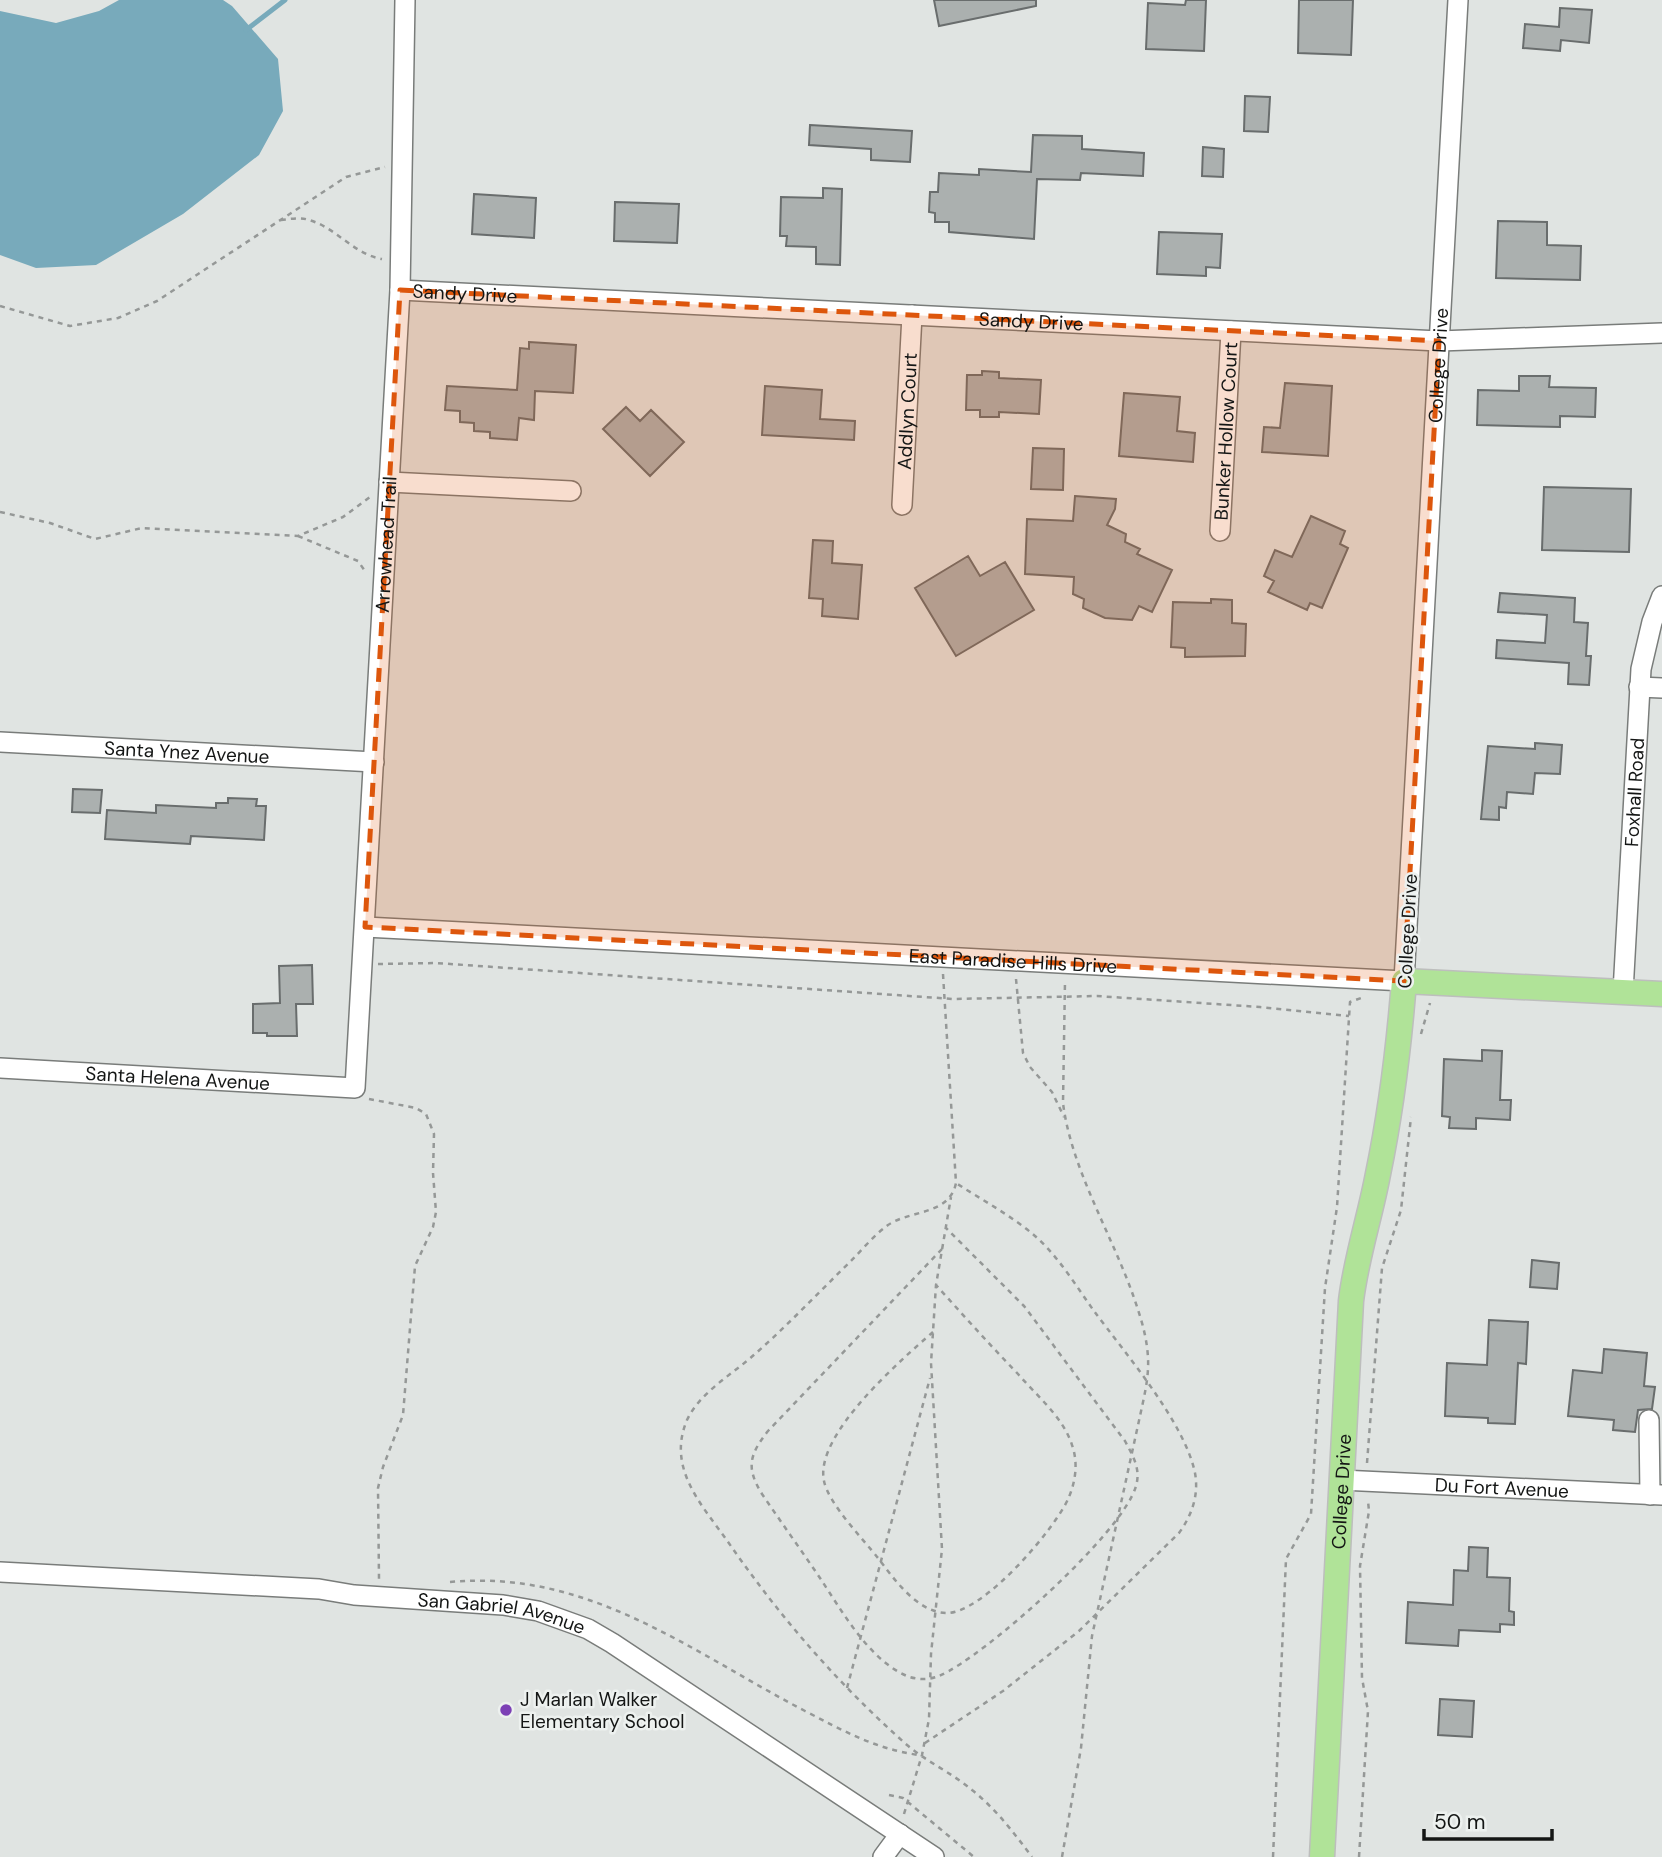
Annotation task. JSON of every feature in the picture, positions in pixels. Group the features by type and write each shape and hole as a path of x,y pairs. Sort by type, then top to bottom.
{"main road":[{"name":"East Paradise Hills Drive","path":"1404,981 1662,994"},
{"name":"College Drive","path":"1322,1857 1353,1480 1354,1271 1384,1149 1399,1046 1404,981"}],"street":[{"name":"Arrowhead Trail","path":"355,1088 400,290 405,0"},
{"name":"College Drive","path":"1404,981 1458,0"},
{"name":"Sandy Drive","path":"400,290 1439,341 1662,333"},
{"name":"Addlyn Court","path":"902,505 912,315"},
{"name":"Bunker Hollow Court","path":"1220,531 1231,331"},
{"path":"389,482 571,491"},
{"name":"Foxhall Road","path":"1623,992 1639,687 1644,648 1662,596"},
{"path":"1639,687 1662,688"},
{"name":"Santa Ynez Avenue","path":"0,742 374,762"},
{"name":"East Paradise Hills Drive","path":"365,927 1404,981"},
{"name":"Santa Helena Avenue","path":"0,1068 355,1088"},
{"path":"1649,1420 1656,1495"},
{"name":"Du Fort Avenue","path":"1353,1480 1656,1495"},
{"name":"San Gabriel Avenue","path":"0,1572 319,1589 380,1597 503,1605 538,1611 588,1629 934,1857"},
{"path":"883,1857 900,1834"}],"path":[{"path":"0,306 70,326 118,318 157,301 346,177 369,169 403,164"},
{"path":"281,219 308,219 337,234 361,253 401,261"},
{"path":"298,536 343,517 389,482"},
{"path":"0,512 50,523 95,539 142,528 298,536 358,561 383,597"},
{"path":"900,1834 925,1743 929,1718 935,1611 942,1549 931,1375 936,1285 956,1183 942,957"},
{"path":"1015,961 1021,1045 1026,1060 1052,1092 1065,1120"},
{"path":"369,964 436,963 944,999 1097,996 1349,1016"},
{"path":"1062,1857 1081,1748 1087,1663 1147,1382 1147,1345 1140,1317 1123,1267 1072,1147 1065,1120 1063,1103 1066,964"},
{"path":"1273,1857 1286,1559 1311,1514 1325,1288 1337,1207 1350,1002 1363,997"},
{"path":"1422,1034 1430,1001"},
{"path":"355,1088 373,1101 422,1111 430,1120 434,1134 433,1173 437,1202 435,1222 415,1266 405,1409 378,1488 380,1597"},
{"path":"1359,1857 1368,1711 1362,1678 1360,1566 1369,1511 1353,1480 1382,1268 1401,1210 1412,1108"},
{"path":"925,1743 1003,1691 1096,1615 1179,1533 1191,1514 1196,1494 1195,1475 1188,1452 1147,1382 1060,1265 1038,1238 956,1183"},
{"path":"952,1196 936,1208 888,1225 756,1354 700,1401 687,1421 682,1439 682,1468 690,1488 759,1586 812,1652 847,1689 910,1747 985,1801 1001,1816 1032,1857"},
{"path":"942,1249 768,1431 752,1456 751,1469 754,1481 850,1624 879,1656 905,1675 919,1679 930,1678 954,1668 1010,1627 1088,1554 1130,1501 1138,1482 1138,1469 1132,1454 1024,1306 946,1228"},
{"path":"933,1332 888,1372 857,1407 835,1437 824,1465 823,1480 829,1494 908,1593 935,1611 954,1612 967,1608 995,1588 1022,1561 1065,1506 1073,1487 1076,1467 1072,1443 1055,1415 936,1285"},
{"path":"847,1689 931,1375"},
{"path":"438,1583 465,1580 517,1582 592,1600 655,1626 779,1697 858,1738 894,1751 922,1755"},
{"path":"889,1795 908,1801 974,1857"}],"highlighted area":[{"path":"400,290 1439,341 1404,981 365,927"}],"water":[{"path":"119,0 223,0 232,6 278,59 283,111 259,155 183,214 96,265 36,268 0,255 0,11 56,23 99,11"}],"building":[{"path":"934,0 1036,0 1036,6 939,26"},
{"path":"1186,0 1206,0 1204,51 1146,49 1148,3 1185,5"},
{"path":"1299,0 1353,0 1351,55 1298,53"},
{"path":"1560,8 1592,10 1589,43 1561,40 1560,51 1523,48 1525,24 1559,27"},
{"path":"1245,96 1270,97 1268,132 1244,131"},
{"path":"810,125 912,131 910,162 871,160 871,149 809,145"},
{"path":"1033,135 1082,136 1082,149 1144,153 1143,176 1081,173 1080,180 1037,179 1034,239 949,232 949,222 935,222 935,213 929,212 930,192 938,192 939,173 979,175 979,169 1031,172"},
{"path":"1203,147 1224,149 1223,177 1202,176"},
{"path":"823,188 842,189 840,265 816,264 816,247 786,246 787,236 780,236 781,197 823,198"},
{"path":"474,194 536,198 534,238 472,234"},
{"path":"615,202 679,204 677,243 614,241"},
{"path":"1498,221 1547,222 1547,245 1581,246 1580,280 1496,278"},
{"path":"1159,232 1222,234 1220,268 1206,267 1206,276 1157,274"},
{"path":"529,342 576,345 573,393 535,391 534,420 519,418 517,440 490,438 490,432 474,431 474,423 460,422 460,411 445,410 447,386 517,390 520,348 529,349"},
{"path":"982,371 999,372 999,378 1041,380 1039,414 999,412 999,417 980,417 980,410 966,410 967,375 982,375"},
{"path":"1519,376 1550,376 1549,387 1596,388 1595,417 1560,416 1560,427 1477,425 1478,390 1519,391"},
{"path":"1285,383 1332,386 1328,456 1262,452 1264,427 1280,428"},
{"path":"765,386 822,390 820,419 855,421 854,440 762,435"},
{"path":"1124,393 1180,397 1177,431 1195,433 1193,462 1119,456"},
{"path":"626,407 640,421 651,410 684,442 650,476 603,429"},
{"path":"1033,448 1064,449 1063,490 1031,489"},
{"path":"1544,487 1631,489 1629,552 1542,550"},
{"path":"1075,496 1116,499 1115,509 1107,525 1126,534 1125,542 1140,549 1137,554 1172,570 1152,612 1139,606 1132,620 1105,618 1083,608 1084,599 1073,594 1074,577 1025,574 1027,519 1073,521"},
{"path":"1311,516 1345,531 1340,544 1348,548 1322,608 1310,603 1307,610 1268,592 1274,581 1264,576 1275,550 1292,557"},
{"path":"813,540 833,541 832,563 862,565 858,619 822,616 823,599 809,598"},
{"path":"968,556 980,576 1005,562 1034,610 956,656 915,588"},
{"path":"1500,593 1575,598 1574,622 1588,623 1586,656 1591,656 1589,685 1568,684 1569,663 1496,658 1497,640 1545,643 1547,615 1498,612"},
{"path":"1211,599 1232,600 1232,623 1246,624 1245,656 1185,657 1185,648 1171,647 1173,602 1211,603"},
{"path":"1535,743 1562,745 1560,774 1535,773 1533,794 1507,792 1506,808 1499,807 1499,820 1481,819 1488,746 1535,749"},
{"path":"73,789 102,790 100,813 72,812"},
{"path":"228,798 257,799 256,806 266,806 264,840 191,836 190,844 105,839 107,810 156,813 156,805 216,808 216,803 228,803"},
{"path":"312,965 313,1004 296,1004 297,1036 253,1033 253,1004 280,1003 279,966"},
{"path":"1482,1050 1502,1051 1500,1100 1511,1100 1510,1120 1476,1118 1476,1129 1449,1128 1450,1117 1442,1116 1444,1059 1482,1061"},
{"path":"1532,1260 1559,1263 1557,1289 1530,1287"},
{"path":"1489,1320 1528,1322 1526,1364 1518,1363 1515,1424 1488,1423 1488,1418 1445,1416 1447,1363 1487,1365"},
{"path":"1604,1349 1647,1353 1644,1386 1655,1387 1652,1409 1638,1410 1635,1432 1613,1430 1614,1420 1568,1416 1573,1370 1602,1373"},
{"path":"1469,1547 1488,1548 1487,1577 1510,1578 1509,1611 1514,1612 1514,1625 1500,1624 1500,1632 1459,1630 1458,1646 1406,1643 1408,1602 1453,1605 1454,1570 1468,1571"},
{"path":"1440,1699 1474,1701 1472,1737 1438,1735"}],"waterway":[{"path":"246,30 285,0"}],"place":[{"name":"J Marlan Walker Elementary School","path":"506,1710"}]}
